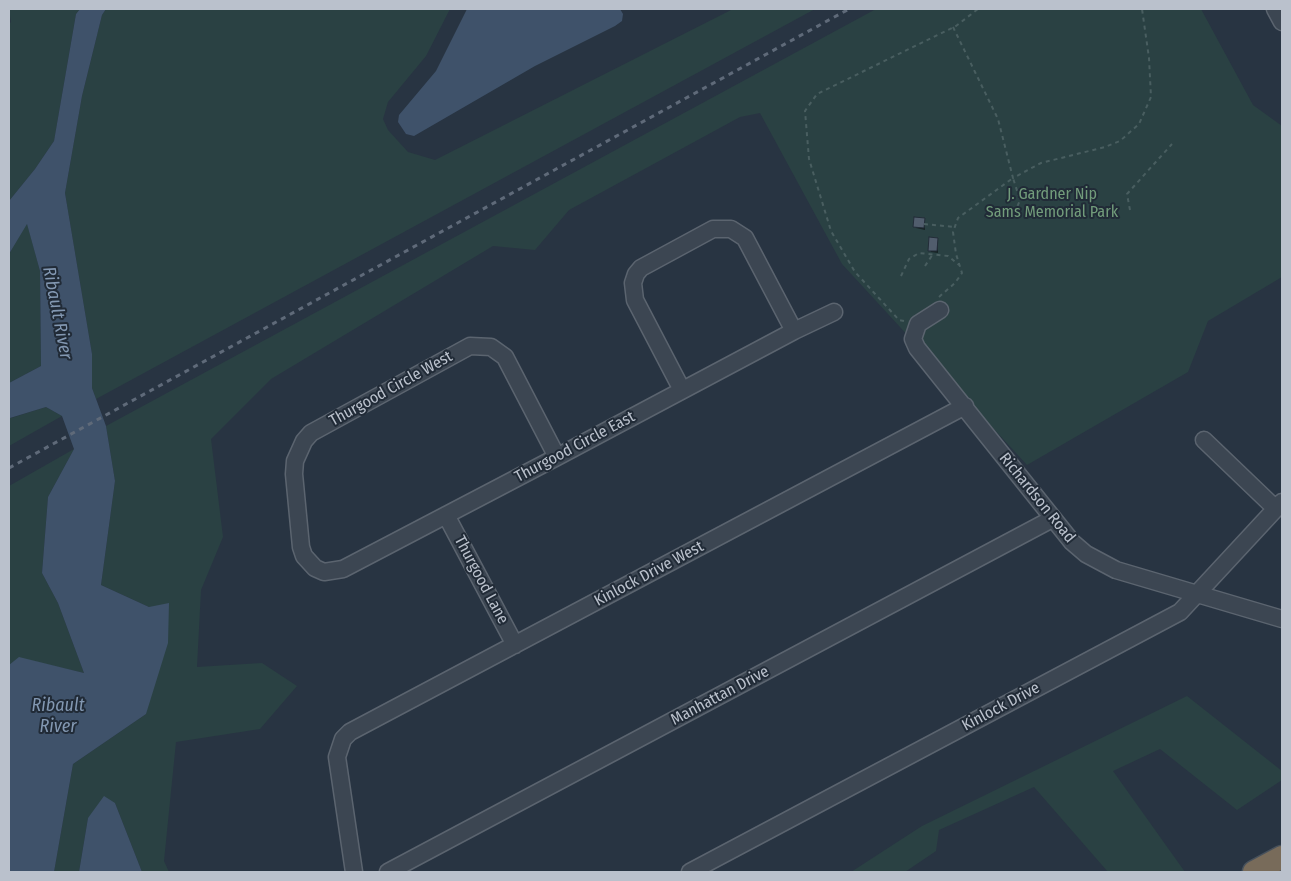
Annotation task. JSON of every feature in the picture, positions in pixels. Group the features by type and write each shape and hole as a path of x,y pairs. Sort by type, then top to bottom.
{"highway":[{"path":"1254,872 1282,857"}],"street":[{"path":"1275,9 1282,22"},
{"path":"682,390 635,300 634,283 636,274 641,268 713,229 731,229 745,238 794,331"},
{"name":"Richardson Road","path":"938,304 918,324 913,339 917,348 1072,542 1100,563 1130,575 1282,619"},
{"name":"Thurgood Circle East","path":"315,568 324,572 343,569 794,331 834,312"},
{"name":"Thurgood Circle West","path":"315,568 304,556 301,547 294,474 299,449 311,433 470,346 491,348 505,357 557,457"},
{"name":"Kinlock Drive West","path":"354,872 337,768 338,748 350,732 965,406"},
{"path":"1204,440 1279,506"},
{"name":"Kinlock Drive","path":"690,872 1180,612 1279,506"},
{"name":"Thurgood Lane","path":"446,515 515,645"},
{"name":"Manhattan Drive","path":"388,872 1052,519"}],"path":[{"path":"905,321 899,320 855,272 831,231 809,159 805,112 817,94 953,27 978,9"},
{"path":"938,304 962,273 956,254 955,227 958,218 1013,178 1041,163 1105,147 1120,141 1139,124 1150,97 1149,58 1142,9"},
{"path":"953,27 998,119 1003,145 1020,200 1013,216"},
{"path":"1130,210 1127,194 1172,144"},
{"path":"924,224 955,227"},
{"path":"901,276 909,260 919,253 948,256 960,265"},
{"path":"925,266 933,254"}],"green space":[{"path":"9,9 80,9 76,14 54,141 35,169 9,201 9,24 11,22"},
{"path":"106,9 450,9 426,56 388,102 383,119 388,130 408,152 435,160 733,9 815,9 96,399 92,388 92,354 65,193 82,96 102,15"},
{"name":"J. Gardner Nip Sams Memorial Park","path":"876,9 1201,9 1253,105 1282,126 1282,277 1208,321 1188,372 1027,465 842,264 760,113 740,117 569,210 535,250 493,246 271,379 211,439 223,537 201,590 197,667 262,663 297,686 260,729 176,742 164,861 169,872 142,872 115,803 88,818 79,872 54,872 73,764 146,714 149,607 101,585 115,481 106,426"},
{"path":"27,223 40,271 41,366 9,383 9,254"},
{"path":"46,407 62,416 9,446 9,416 11,418"},
{"path":"74,449 48,497 42,573 58,603 84,673 19,658 9,665 9,486"},
{"path":"1187,696 1282,771 1282,780 1237,810 1160,749 1113,771 1185,872 1108,872 1034,787 939,830 936,851 905,872 851,872 922,826"}],"water":[{"name":"Ribault River","path":"80,9 106,9 102,15 82,96 65,193 92,354 92,388 106,426 115,481 101,585 149,607 169,603 168,643 146,714 73,764 54,872 9,872 9,665 19,657 84,673 58,603 42,573 48,497 74,449 62,416 46,407 10,418 9,416 9,383 41,366 40,271 27,224 9,254 9,201 35,169 54,141 76,14"},
{"path":"467,9 620,9 623,14 622,21 615,26 535,66 414,136 406,134 398,122 399,115 436,71"},
{"path":"104,796 115,803 142,872 79,872 88,818"}],"building":[{"path":"914,217 925,218 924,228 913,227"},
{"path":"929,237 938,238 937,251 928,251"}],"railway":[{"path":"9,468 849,9"}]}
